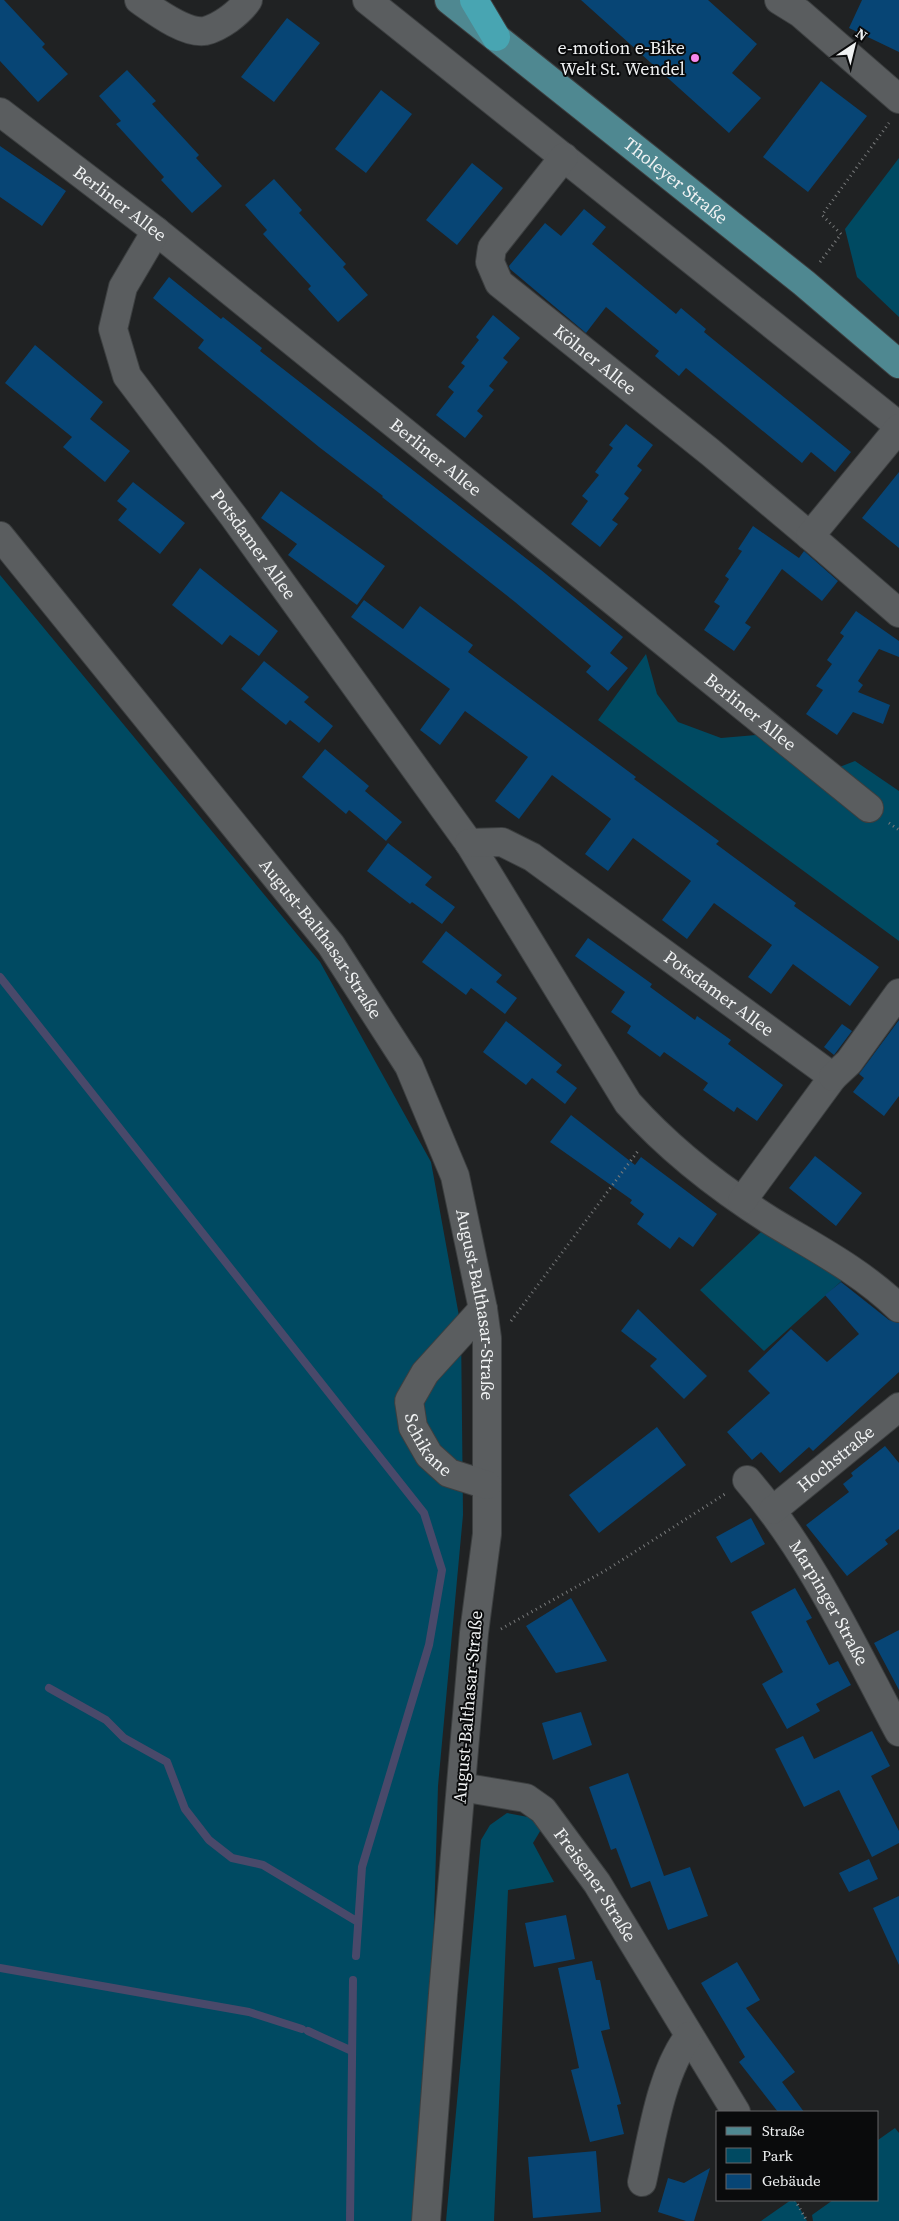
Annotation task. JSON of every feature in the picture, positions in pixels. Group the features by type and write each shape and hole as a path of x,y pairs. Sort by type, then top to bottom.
{"highway":[{"path":"474,0 496,37"}],"main road":[{"name":"Tholeyer Straße","path":"450,0 804,283 899,364"}],"street":[{"path":"140,0 159,14 188,29 204,31 220,25 242,9 248,0"},
{"path":"367,0 899,427 810,536"},
{"path":"779,0 800,13 896,107"},
{"name":"Berliner Allee","path":"0,112 156,231 869,808"},
{"name":"Kölner Allee","path":"564,157 492,248 490,262 499,283 710,452 899,613"},
{"name":"Potsdamer Allee","path":"156,231 123,287 112,329 127,376 245,532 469,843 612,1080 628,1103 653,1131 742,1202 828,1253 876,1286 899,1308"},
{"name":"August-Balthasar-Straße","path":"0,536 332,945 409,1066 455,1176 483,1310 487,1338 487,1534 474,1633 442,1994 426,2221"},
{"name":"Potsdamer Allee","path":"469,843 502,842 532,857 833,1077"},
{"path":"742,1202 833,1077 849,1062 899,993"},
{"name":"Schikane","path":"483,1310 425,1373 409,1401 413,1427 428,1455 449,1473 487,1485"},
{"name":"Hochstraße","path":"773,1510 899,1407"},
{"name":"Marpinger Straße","path":"747,1480 773,1510 794,1542 899,1732"},
{"name":"Freisener Straße","path":"461,1787 526,1798 543,1810 597,1883 735,2111"},
{"path":"642,2182 656,2118 673,2062 689,2036"}],"path":[{"path":"804,283 841,234 822,215 896,107"},
{"path":"487,1338 513,1319 653,1131"},
{"path":"474,1633 499,1630 608,1569 747,1480"},
{"path":"796,2201 807,2221"}],"green space":[{"path":"899,158 899,317 857,277 845,229"},
{"path":"0,575 320,962 431,1162 461,1327 463,1515 438,1786 425,2221 0,2221"},
{"path":"646,654 657,694 678,722 721,738 756,735 787,743 824,773 855,761 899,791 899,941 598,720"},
{"path":"761,1232 846,1277 764,1351 700,1290"},
{"path":"507,1813 528,1817 542,1828 533,1843 554,1882 508,1890 494,2221 446,2221 481,1840 490,1825"},
{"path":"895,2128 899,2133 899,2221 813,2221 812,2215 832,2201 879,2201 879,2139"},
{"path":"790,2201 796,2201 807,2221 761,2221"}],"building":[{"path":"0,0 4,0 45,44 42,47 68,74 38,102 0,61"},
{"name":"e-motion e-Bike Welt St. Wendel","path":"581,0 708,0 757,44 732,73 761,98 729,133"},
{"path":"862,0 899,0 899,52 849,28"},
{"path":"287,18 320,43 274,102 241,77"},
{"path":"127,70 156,101 152,104 199,155 196,158 222,186 192,213 161,180 164,177 116,124 121,121 99,96"},
{"path":"821,81 867,116 808,192 763,157"},
{"path":"381,90 412,114 366,173 335,149"},
{"path":"0,146 66,191 42,226 0,197"},
{"path":"472,163 503,188 457,245 426,220"},
{"path":"274,179 302,210 299,213 346,264 343,267 368,295 338,322 308,289 311,286 263,234 267,230 245,205"},
{"path":"584,209 606,227 592,244 676,314 681,308 706,329 704,332 851,452 835,472 811,452 802,463 686,368 679,376 655,356 659,351 606,307 586,333 510,269 509,266 545,223 561,236"},
{"path":"169,277 221,319 223,317 262,348 260,351 541,570 623,637 610,653 628,668 608,691 586,672 591,666 515,602 319,447 198,348 204,340 153,298"},
{"path":"493,315 520,338 503,358 508,362 489,386 494,390 477,411 483,416 465,438 436,415 454,392 448,387 465,366 461,363 479,340 476,337"},
{"path":"35,345 103,402 90,419 130,451 105,482 63,447 72,437 5,383"},
{"path":"626,424 653,445 637,466 642,470 624,494 629,498 612,520 618,524 600,547 571,524 588,501 582,496 599,475 595,472 613,448 609,445"},
{"path":"899,472 899,548 862,518"},
{"path":"133,482 185,523 160,554 118,520 127,509 117,501"},
{"path":"281,491 385,566 357,605 288,555 297,544 261,518"},
{"path":"753,526 799,558 804,551 838,581 822,601 782,569 745,623 751,627 734,651 704,630 720,606 714,602 729,579 725,576 742,551 738,549"},
{"path":"200,568 278,631 259,656 230,635 222,645 172,605"},
{"path":"364,600 403,629 420,606 473,645 468,652 636,777 634,779 719,841 716,844 796,903 794,906 879,967 850,1006 793,964 771,994 748,977 772,945 714,903 687,939 662,920 691,881 633,838 608,871 585,854 611,819 552,775 519,819 495,801 528,757 465,711 440,745 420,730 450,689 351,617"},
{"path":"856,611 899,641 899,657 879,649 858,681 863,685 858,692 890,705 883,724 853,712 837,735 806,714 823,690 816,686 832,664 827,660 844,636 840,633"},
{"path":"264,661 309,697 304,702 333,726 319,743 290,720 286,725 241,689"},
{"path":"325,749 369,786 365,791 402,822 386,841 349,810 346,814 302,777"},
{"path":"388,843 432,877 425,885 455,907 442,924 412,902 410,904 367,871"},
{"path":"446,931 502,975 496,982 517,998 505,1014 471,988 466,995 422,962"},
{"path":"588,938 652,984 650,987 695,1020 697,1016 731,1040 728,1044 783,1085 757,1121 737,1107 734,1112 703,1090 708,1083 664,1052 660,1057 627,1033 631,1026 611,1012 625,992 575,956"},
{"path":"899,1020 899,1096 884,1116 853,1092 864,1078 859,1074"},
{"path":"506,1021 562,1065 556,1072 577,1088 565,1104 532,1078 526,1085 483,1052"},
{"path":"842,1024 852,1031 834,1055 824,1047"},
{"path":"571,1115 635,1165 641,1157 717,1214 693,1247 679,1237 670,1249 637,1224 644,1214 630,1203 632,1200 550,1142"},
{"path":"815,1156 862,1193 836,1226 789,1188"},
{"path":"841,1282 889,1320 899,1323 899,1372 813,1451 809,1447 780,1473 761,1452 752,1460 727,1432 770,1393 748,1371 791,1329 827,1362 859,1334 825,1295"},
{"path":"638,1309 707,1376 684,1399 650,1366 657,1359 621,1331"},
{"path":"657,1427 686,1465 599,1533 569,1495"},
{"path":"885,1446 899,1463 899,1529 885,1540 888,1544 847,1576 806,1525 849,1492 843,1484 853,1476 851,1473"},
{"path":"751,1518 765,1544 731,1563 716,1537"},
{"path":"795,1588 812,1618 806,1621 829,1665 838,1661 851,1685 816,1704 820,1711 787,1729 762,1684 783,1672 751,1612"},
{"path":"571,1598 607,1661 556,1673 526,1626"},
{"path":"899,1630 899,1690 874,1643"},
{"path":"581,1712 592,1745 553,1760 542,1723"},
{"path":"872,1731 890,1766 871,1776 899,1831 899,1843 872,1857 839,1790 804,1807 775,1749 803,1736 814,1759"},
{"path":"628,1773 664,1876 690,1867 708,1916 668,1930 650,1881 631,1888 616,1848 611,1850 589,1787"},
{"path":"869,1859 878,1879 849,1892 839,1873"},
{"path":"899,1896 899,1965 873,1908"},
{"path":"566,1915 575,1959 534,1967 525,1923"},
{"path":"592,1961 596,1980 600,1980 610,2029 601,2031 621,2104 617,2105 624,2134 590,2142 571,2070 579,2068 558,1968"},
{"path":"737,1962 760,2000 746,2008 795,2072 782,2082 803,2111 777,2111 739,2062 745,2057 701,1983"},
{"path":"596,2151 601,2212 533,2218 528,2157"},
{"path":"710,2168 694,2221 686,2221 658,2212 668,2178 684,2183"}],"waterway":[{"path":"0,977 424,1513 442,1570 429,1645 362,1867 356,1956"},
{"path":"49,1688 106,1720 124,1738 167,1762 185,1809 209,1840 232,1858 263,1865 358,1922"},
{"path":"0,1968 249,2012 302,2029"},
{"path":"350,2221 353,1980"},
{"path":"308,2031 352,2051"}],"place":[{"name":"e-motion e-Bike Welt St. Wendel","path":"695,58"}]}
